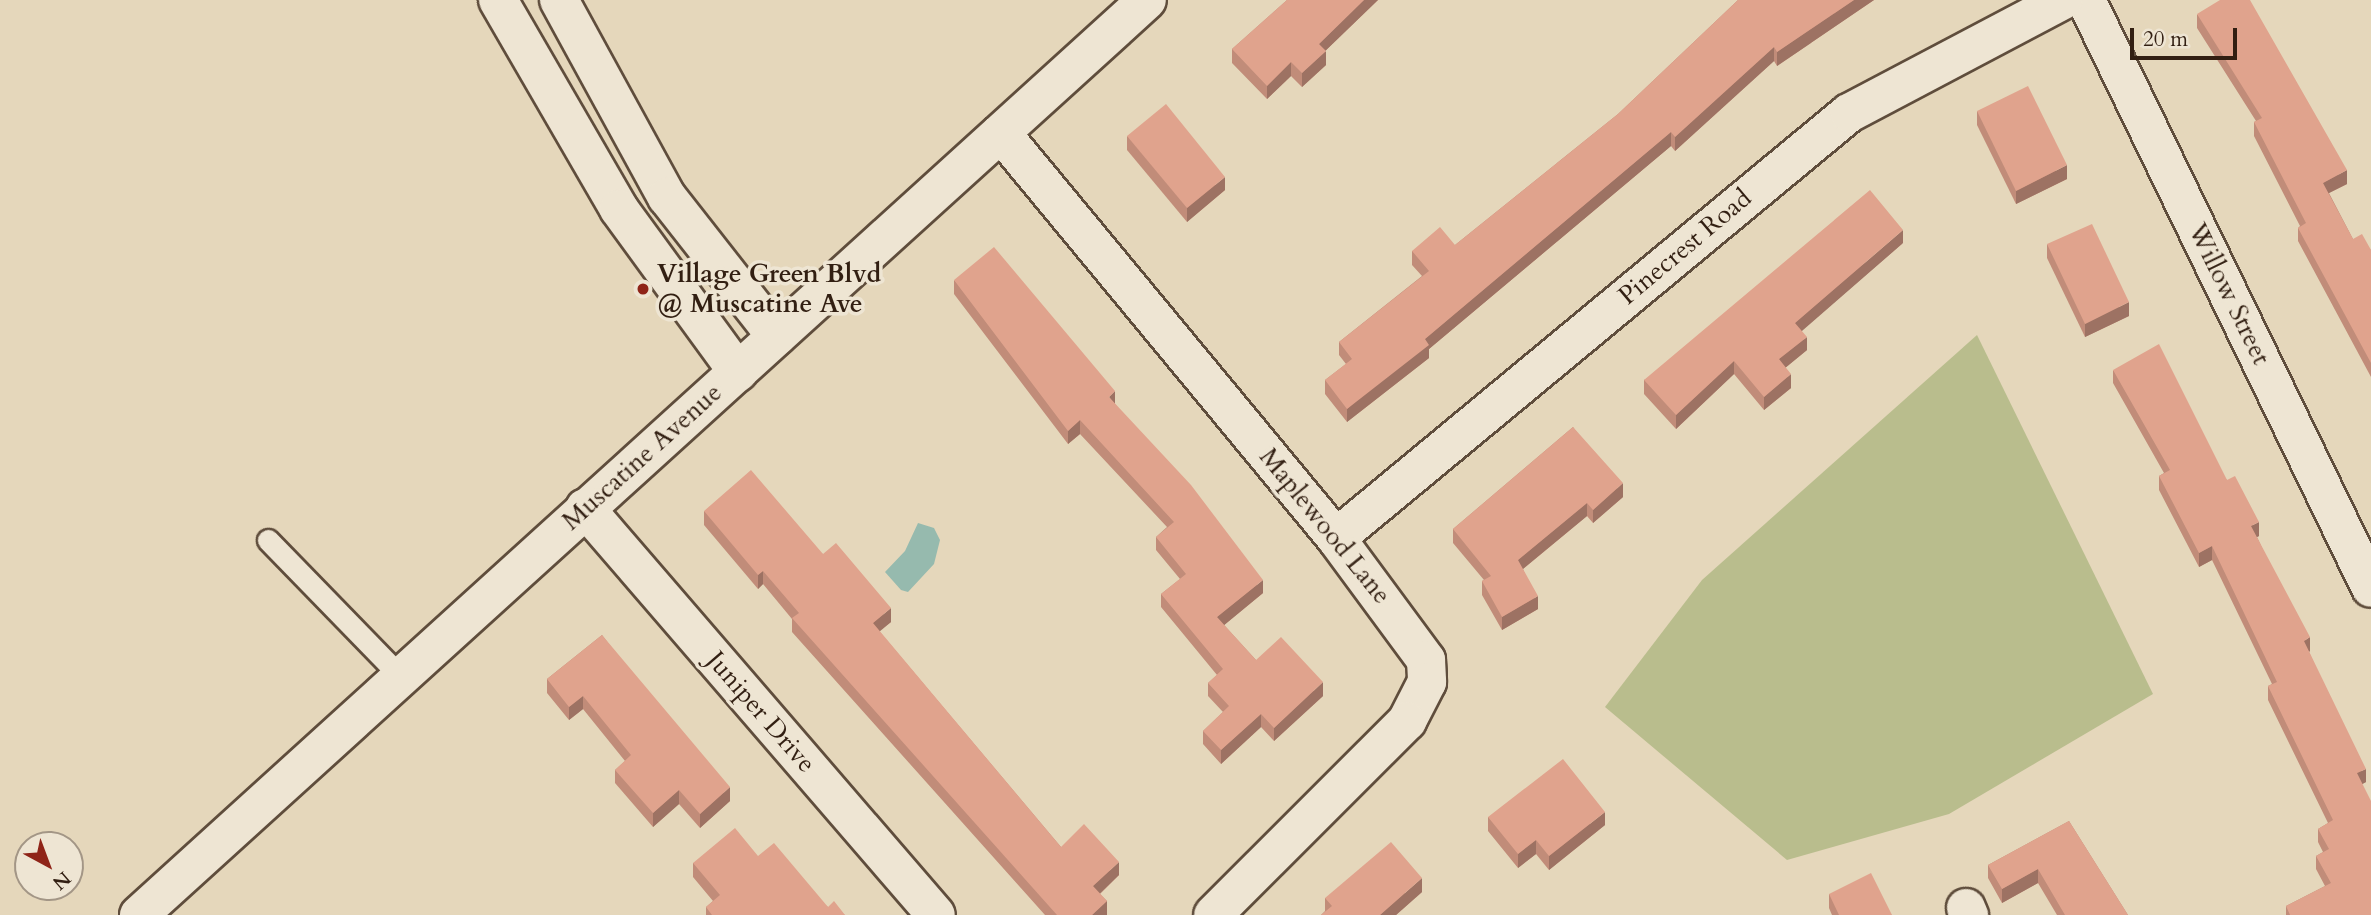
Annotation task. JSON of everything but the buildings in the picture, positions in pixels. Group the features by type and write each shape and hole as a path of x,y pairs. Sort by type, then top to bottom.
{"street":[{"path":"498,0 619,209 738,372"},
{"path":"559,0 667,197 776,336"},
{"name":"Muscatine Avenue","path":"139,915 1147,0"},
{"name":"Pinecrest Road","path":"1336,538 1849,113 2063,0"},
{"name":"Willow Street","path":"2086,0 2371,588"},
{"name":"Maplewood Lane","path":"1001,133 1336,538 1418,642 1427,682 1407,721 1213,915"},
{"name":"Juniper Drive","path":"585,508 936,915"}],"lane":[{"path":"268,540 401,677"}],"green space":[{"path":"1977,335 2153,694 1949,814 1787,860 1605,707 1702,580"}],"water":[{"path":"918,523 934,528 940,540 934,564 908,592 901,590 885,572 905,551"}],"place":[{"name":"Village Green Blvd @ Muscatine Ave","path":"643,289"}]}
